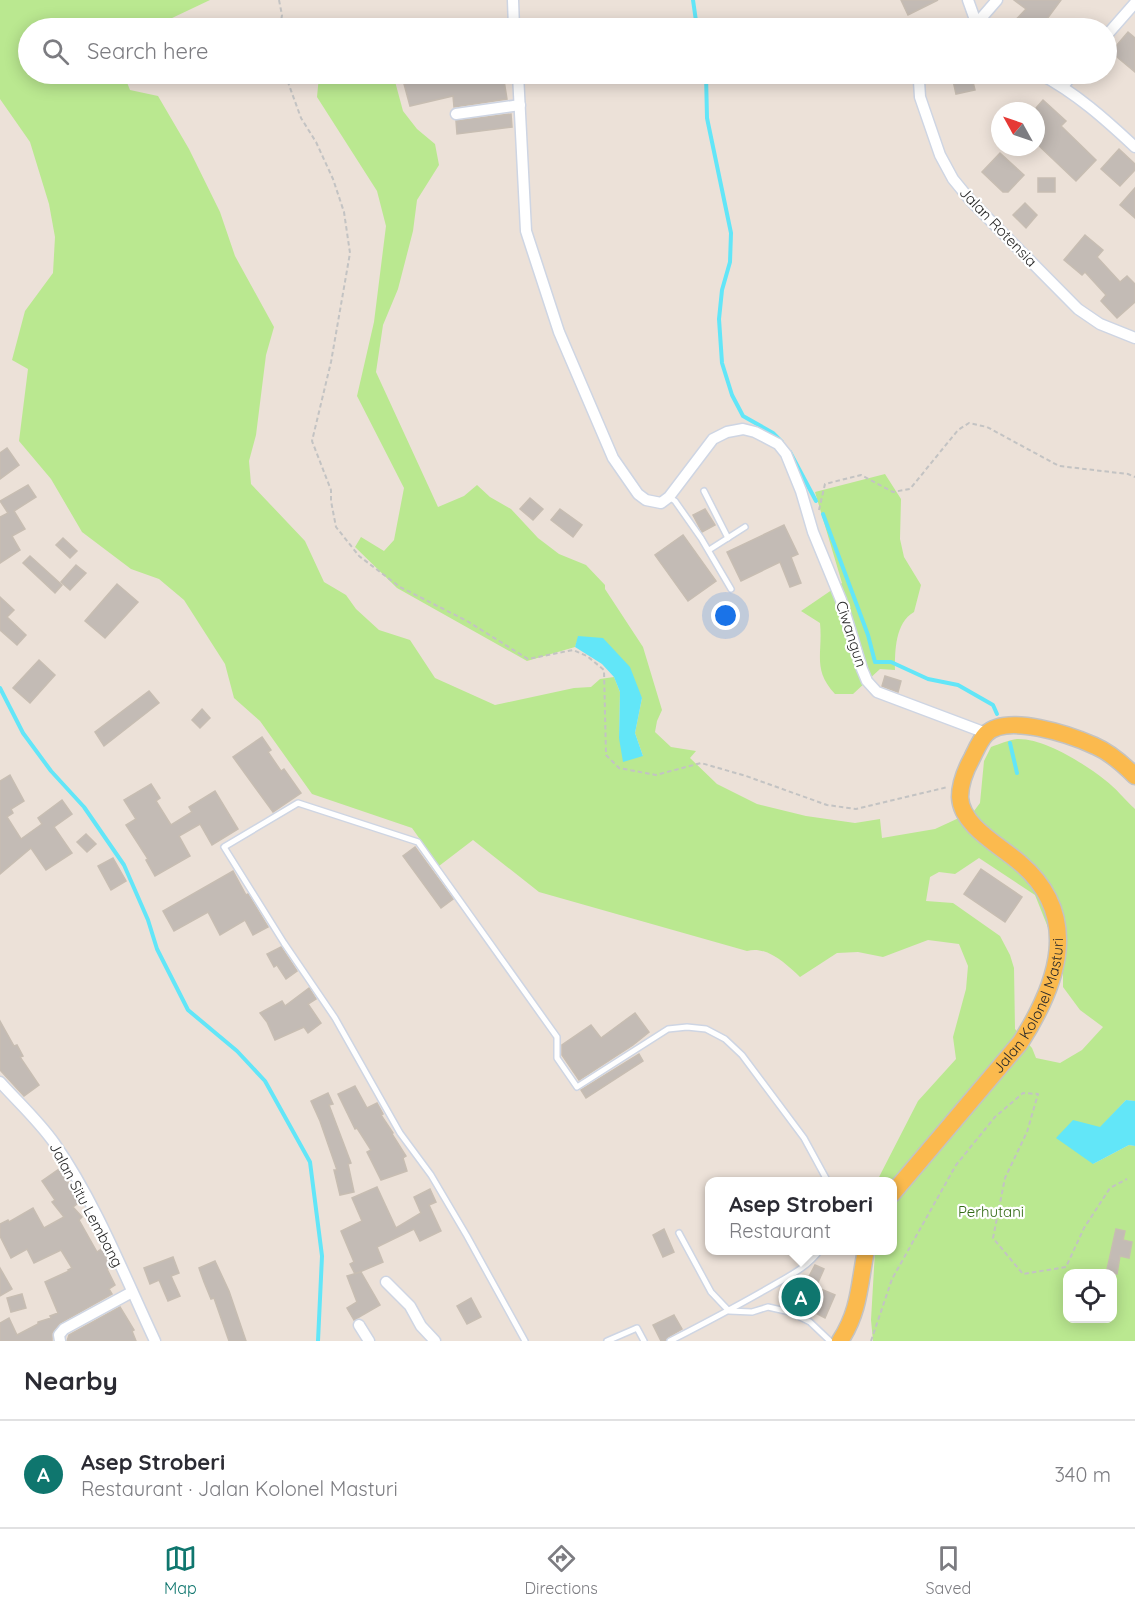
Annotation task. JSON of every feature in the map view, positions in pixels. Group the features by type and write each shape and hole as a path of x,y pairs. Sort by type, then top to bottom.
{"main road":[{"path":"961,791 967,768 986,733 999,727 1020,724 1097,747 1135,776"},
{"name":"Jalan Kolonel Masturi","path":"897,1188 1020,1043 1047,995 1055,968 1059,938 1049,898 1020,863 981,834 967,815 961,791"},
{"path":"840,1341 851,1325 865,1255"}],"street":[{"path":"513,0 514,18"},
{"path":"968,0 974,18"},
{"path":"983,18 997,0"},
{"path":"1117,24 1135,3"},
{"path":"519,84 526,231 559,332 613,458 638,494 646,500 661,503 669,497"},
{"name":"Jalan Rotensia","path":"920,84 922,104 940,155 960,188 1078,309 1100,324 1135,338"},
{"path":"1059,84 1094,109 1135,147"},
{"path":"456,114 520,105"},
{"name":"Ciwangun","path":"669,497 713,439 743,429 755,432 778,444 786,454 801,491 813,532 841,600 862,669 872,687 877,692 891,698 986,733"},
{"name":"Jalan Situ Lembang","path":"0,1082 41,1125 66,1160 103,1230 154,1341"},
{"path":"386,1282 410,1306 421,1326 435,1341"},
{"path":"60,1341 59,1335 64,1329 132,1293"},
{"path":"358,1324 369,1341"}],"lane":[{"path":"704,491 728,538"},
{"path":"669,497 675,501 709,550 731,589"},
{"path":"709,550 745,527"},
{"path":"525,1341 431,1175 400,1133 335,1018 284,943 224,847 298,802 418,842 557,1037 557,1058 577,1087 668,1029 687,1027 706,1029 725,1039 742,1055 804,1138 825,1177"},
{"path":"679,1233 711,1292 729,1311 752,1312 768,1307 790,1312 810,1322 830,1341"},
{"path":"670,1341 729,1311 803,1267 816,1255"},
{"path":"608,1341 637,1328 644,1341"}],"path":[{"path":"279,0 282,18"},
{"path":"289,84 301,118 316,142 333,179 344,212 350,253 331,362 312,441 331,490 336,528 359,556 399,586 467,621 528,658 573,650 587,656 604,670 606,755 619,768 656,775 700,763 746,776 827,805 856,809 945,787 961,791"},
{"path":"813,532 825,483 861,475 893,492 910,489 958,430 969,423 987,427 1059,466 1128,474 1135,477"},
{"path":"871,1341 892,1279 956,1165 995,1117 1023,1093 1038,1094 1027,1132 1005,1178 993,1238 1023,1274 1066,1267 1084,1228 1110,1188 1127,1179"}],"green space":[{"name":"Perhutani","path":"0,0 210,0 172,18 18,18 18,84 128,84 130,90 158,96 189,149 220,212 235,256 274,327 266,355 256,435 249,461 251,484 305,541 324,582 346,595 356,609 379,630 410,640 435,678 495,705 574,688 591,687 600,679 614,677 620,692 619,738 643,756 635,733 642,698 579,636 575,647 527,661 397,588 355,547 361,537 384,551 394,540 404,488 357,396 374,322 386,226 377,191 317,97 318,84 396,84 403,111 417,129 435,144 439,165 417,200 413,231 398,289 383,325 376,372 438,507 464,496 477,485 490,497 511,509 538,538 559,554 586,565 605,585 605,589 643,647 662,710 655,732 671,747 696,751 690,758 717,784 757,804 806,816 855,823 880,819 882,838 935,829 974,811 980,803 984,761 991,747 1017,739 1051,747 1075,760 1109,783 1135,809 1135,1101 1126,1100 1100,1128 1093,1164 1129,1145 1135,1146 1135,1341 873,1341 871,1320 875,1255 897,1255 897,1177 879,1177 918,1101 956,1059 953,1037 966,989 968,966 959,944 928,940 883,957 858,952 837,953 800,977 769,953 747,951 539,892 473,840 439,866 412,828 312,794 260,721 234,698 225,664 184,600 159,579 131,569 82,532 51,479 19,441 28,369 12,360 25,311 53,273 55,237 49,204 30,142 0,99","holes":["979,858 1035,895 1063,965 1063,987 1080,1010 1103,1027 1082,1050 1060,1063 1036,1058 1032,1048 1015,1029 1014,968 1000,936 953,903 926,901 930,877 939,872 955,874"]},
{"path":"885,474 901,499 900,539 904,557 921,585 914,612 903,623 897,638 895,670 880,669 853,694 835,694 823,677 821,669 820,623 801,611 842,583 815,492"}],"water":[{"path":"578,636 603,638 630,667 642,698 635,733 643,756 623,762 619,738 620,692 614,677 602,664 575,647"},
{"path":"1126,1100 1135,1101 1135,1146 1129,1145 1093,1164 1056,1138 1073,1120 1100,1127"}],"building":[{"path":"901,0 938,0 908,15"},
{"path":"1014,0 1061,0 1048,18 1017,18 1026,9"},
{"path":"1128,32 1135,38 1135,72 1117,57 1117,45"},
{"path":"404,84 505,84 507,99 454,107 453,96 410,106"},
{"path":"954,84 974,84 975,90 956,94"},
{"path":"1043,100 1066,121 1061,126 1096,160 1076,181 1045,152 1045,102 1041,102"},
{"path":"511,114 512,127 457,134 456,121"},
{"path":"1119,149 1135,164 1135,170 1120,186 1101,169"},
{"path":"997,156 1003,156 1024,175 1008,192 1003,192 982,172"},
{"path":"1038,178 1055,178 1055,192 1038,192"},
{"path":"1135,188 1135,218 1120,205"},
{"path":"1025,203 1037,215 1026,228 1013,215"},
{"path":"1085,235 1103,250 1097,257 1120,282 1127,276 1135,284 1135,302 1117,318 1101,301 1106,295 1085,272 1082,275 1064,260"},
{"path":"7,448 19,465 0,479 0,453"},
{"path":"28,485 36,497 14,511 25,529 12,536 20,550 0,563 0,517 8,513 0,501"},
{"path":"530,498 543,509 533,520 520,509"},
{"path":"560,509 582,525 573,537 551,520"},
{"path":"705,509 715,525 702,532 693,515"},
{"path":"784,525 798,554 791,557 801,583 790,587 780,562 741,581 727,552"},
{"path":"683,535 716,581 688,601 655,555"},
{"path":"63,538 77,551 70,558 56,545"},
{"path":"30,556 62,585 55,593 23,563"},
{"path":"76,565 86,573 70,590 61,582"},
{"path":"117,584 138,602 105,638 85,621"},
{"path":"0,597 14,610 7,617 26,635 17,645 0,630"},
{"path":"39,660 55,675 30,703 13,688"},
{"path":"885,676 901,681 898,692 882,686"},
{"path":"149,691 159,703 104,746 95,732"},
{"path":"202,709 210,718 200,728 192,720"},
{"path":"262,737 271,750 268,752 281,771 284,769 301,793 273,812 233,757"},
{"path":"10,775 24,801 11,809 13,813 7,817 21,839 42,824 38,818 62,800 72,814 54,827 72,853 46,870 31,848 0,874 0,781"},
{"path":"151,784 160,798 156,801 171,825 192,812 189,807 215,791 238,829 212,845 200,824 179,836 190,856 155,876 146,860 148,859 126,825 136,819 124,800"},
{"path":"86,834 96,844 87,852 77,842"},
{"path":"415,847 453,899 441,908 403,856"},
{"path":"113,858 126,881 111,890 98,866"},
{"path":"981,869 1022,897 1005,922 964,894"},
{"path":"233,871 268,927 253,935 245,920 220,935 208,912 174,931 163,911"},
{"path":"281,947 297,971 286,979 277,965 274,967 267,954"},
{"path":"309,988 316,999 308,1004 321,1023 308,1033 304,1027 275,1040 260,1013 282,1001 285,1006"},
{"path":"635,1013 649,1032 579,1080 562,1055 562,1045 591,1025 601,1038"},
{"path":"0,1021 14,1046 17,1045 23,1056 20,1057 39,1085 24,1096 0,1070"},
{"path":"639,1054 643,1061 586,1098 581,1090"},
{"path":"355,1086 367,1108 377,1103 383,1114 381,1115 406,1156 403,1158 407,1171 381,1180 367,1152 371,1150 357,1128 355,1129 338,1094"},
{"path":"328,1093 333,1104 329,1105 351,1163 348,1164 354,1192 340,1195 334,1170 337,1170 311,1101"},
{"path":"59,1169 81,1201 73,1207 82,1217 79,1220 97,1252 104,1247 112,1266 107,1269 115,1285 109,1289 112,1294 60,1323 52,1333 52,1341 0,1341 0,1323 9,1318 17,1335 58,1313 45,1282 72,1268 61,1250 34,1263 27,1249 11,1258 0,1236 0,1224 8,1220 9,1222 33,1208 44,1228 64,1217 52,1202 55,1200 42,1181"},
{"path":"377,1187 396,1228 421,1213 414,1197 430,1189 436,1202 429,1205 441,1231 420,1241 414,1229 377,1247 383,1262 355,1274 350,1264 354,1262 341,1231 362,1221 352,1198"},
{"path":"664,1229 674,1252 663,1257 653,1235"},
{"path":"1116,1229 1125,1231 1123,1240 1132,1242 1129,1258 1120,1256 1117,1274 1117,1269 1107,1269"},
{"path":"173,1257 179,1273 171,1276 180,1296 168,1301 159,1280 150,1284 144,1268"},
{"path":"215,1261 229,1291 246,1341 229,1341 214,1298 211,1299 204,1282 199,1268"},
{"path":"815,1265 824,1269 816,1287 835,1295 825,1318 783,1296 792,1280 804,1286"},
{"path":"0,1268 12,1289 0,1296"},
{"path":"361,1272 380,1305 354,1320 347,1308 357,1302 347,1276"},
{"path":"22,1294 26,1308 11,1312 7,1298"},
{"path":"471,1298 481,1317 467,1324 457,1306"},
{"path":"120,1307 134,1330 132,1331 136,1341 67,1341 69,1335"},
{"path":"674,1315 682,1329 665,1341 661,1341 653,1325"}],"waterway":[{"path":"693,0 696,18"},
{"path":"706,84 707,118 731,233 730,262 722,290 719,319 722,363 732,395 743,416 773,433 782,442"},
{"path":"790,452 816,501"},
{"path":"823,514 868,635 875,662 891,662 928,679 958,685 993,705 997,714"},
{"path":"0,688 23,733 51,771 84,807 124,865 148,920 157,949 188,1010 237,1051 265,1081 310,1162 322,1256 318,1341"},
{"path":"1010,743 1017,773"}],"place":[{"name":"Asep Stroberi","path":"801,1297"}]}
